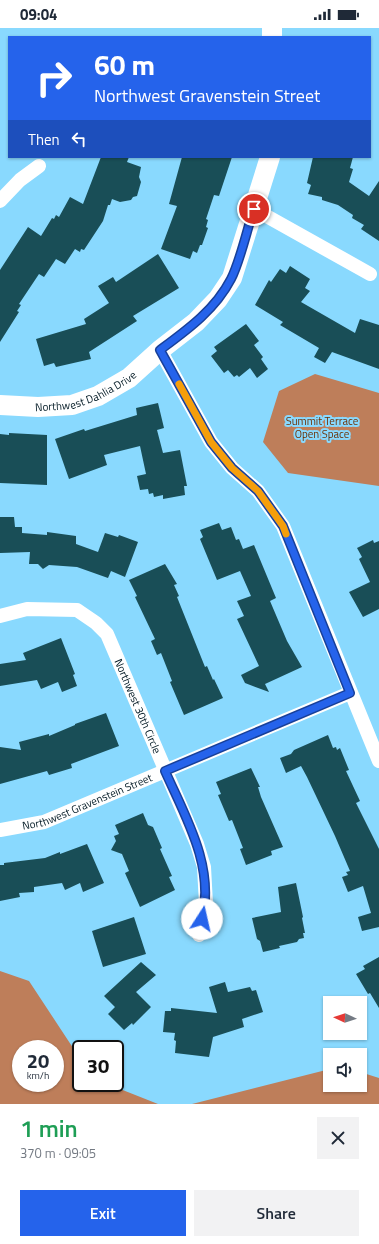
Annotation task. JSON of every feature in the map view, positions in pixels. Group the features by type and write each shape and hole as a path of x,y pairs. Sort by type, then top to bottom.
{"street":[{"name":"Northwest Dahlia Drive","path":"0,405 38,407 72,405 98,396 129,378 160,350 196,322 218,299 232,278 270,158"},
{"path":"0,201 20,180 39,166"},
{"path":"254,209 370,274"},
{"path":"160,350 211,442 232,468 258,491 283,526 379,761"},
{"name":"Northwest 30th Circle","path":"0,616 28,609 77,610 96,623 107,634 197,844 204,867 206,904 199,935"},
{"name":"Northwest Gravenstein Street","path":"0,830 44,822 350,693"}],"green space":[{"name":"Summit Terrace Open Space","path":"315,374 379,393 379,486 288,473 263,442 279,391"},
{"path":"0,971 29,981 72,1046 72,1092 124,1092 124,1091 158,1104 0,1104"},
{"path":"323,1071 323,1092 367,1092 367,1074 379,1078 379,1104 192,1104"}],"building":[{"path":"101,158 129,158 127,162 141,167 139,177 141,182 137,196 133,197 131,200 120,202 112,199 110,205 108,205 103,221 84,250 81,249 80,252 75,249 65,264 56,259 44,277 39,274 19,304 21,305 17,311 19,312 0,342 0,270 28,227 41,236 52,218 54,219 56,215 59,217 70,197 83,204"},
{"path":"182,158 232,158 219,196 214,195 206,219 208,220 206,227 208,228 202,245 200,245 197,253 193,251 190,259 161,249 177,206 169,204"},
{"path":"313,158 353,158 350,168 353,169 349,182 369,196 379,181 379,241 361,229 364,225 352,218 353,215 338,205 322,200 322,197 308,194 311,185 307,183"},
{"path":"158,254 179,288 133,316 137,321 89,352 91,359 56,367 54,363 44,366 36,339 86,324 84,319 109,303 98,286 113,277 116,282"},
{"path":"290,266 310,279 305,288 310,291 301,302 355,333 360,319 379,325 379,369 332,352 325,363 314,357 319,348 280,325 283,322 255,305 269,280 271,282 280,269 286,273"},
{"path":"246,324 259,341 254,345 263,357 261,359 268,369 257,378 250,368 239,377 237,375 234,377 228,370 224,373 211,356 217,351 214,347"},
{"path":"158,403 164,428 157,430 163,453 180,450 187,486 184,486 185,495 163,499 163,495 154,497 153,493 149,494 148,489 140,490 137,476 146,474 140,446 104,455 107,465 69,479 55,439 84,429 85,431 137,415 136,408"},
{"path":"9,433 47,435 47,485 0,483 0,434 9,435"},
{"path":"0,517 14,517 15,527 22,527 22,533 47,535 47,532 76,536 76,544 98,552 105,533 118,537 119,535 138,542 125,577 111,571 108,578 77,567 49,565 43,569 38,564 29,564 30,552 0,553"},
{"path":"219,523 222,530 231,527 236,540 239,539 243,549 254,545 276,598 270,601 287,641 302,667 265,684 269,692 245,683 241,675 259,666 237,619 244,616 237,601 251,596 240,571 217,580 200,539 203,537 200,530"},
{"path":"373,540 374,543 379,541 379,609 363,617 349,592 370,582 359,559 362,557 357,548"},
{"path":"165,564 177,584 174,585 179,596 177,597 205,667 207,666 223,698 184,715 170,682 172,681 161,653 157,655 151,641 155,639 135,597 137,596 129,580"},
{"path":"61,638 75,674 73,675 77,686 62,692 58,682 41,689 37,680 0,686 0,664 26,660 23,653"},
{"path":"106,713 119,746 71,764 72,768 49,775 47,771 0,784 0,747 21,750 19,742 49,734 49,736 75,724"},
{"path":"328,735 333,748 336,747 337,750 340,748 349,770 346,771 360,801 356,803 379,849 379,927 362,931 358,917 371,913 363,886 348,892 342,877 348,875 346,872 350,871 307,777 301,766 286,773 280,758"},
{"path":"251,768 260,787 258,787 261,797 283,847 271,851 272,855 246,865 240,849 243,848 232,820 229,821 218,795 221,794 216,782"},
{"path":"143,813 148,825 153,827 162,848 160,849 172,876 169,877 175,890 140,907 125,873 129,871 122,854 111,850 116,841 114,836 119,834 115,825"},
{"path":"87,844 104,883 83,892 80,883 65,890 62,883 34,887 34,892 19,893 20,897 0,901 0,865 4,865 4,863 45,858"},
{"path":"296,883 303,917 305,933 303,933 304,938 299,939 297,942 279,946 280,948 263,952 260,941 257,939 252,918 281,912 278,887"},
{"path":"134,917 146,954 103,967 92,931"},
{"path":"379,957 379,1008 370,993 368,994 356,974 365,969 363,966"},
{"path":"141,962 156,975 136,992 151,1007 133,1025 132,1023 124,1030 108,1014 115,1007 104,996"},
{"path":"225,982 228,992 250,987 252,991 256,990 263,1012 242,1019 244,1027 213,1037 209,1057 175,1053 175,1033 163,1032 165,1011 171,1011 171,1008 217,1013 209,987"}],"slow traffic":[{"path":"179,384 211,442 232,468 258,491 283,526 286,534"}],"route":[{"path":"202,919 206,904 204,867 197,844 165,771 350,693 283,526 258,491 232,468 211,442 160,350 196,322 218,299 232,278 254,209"}]}
